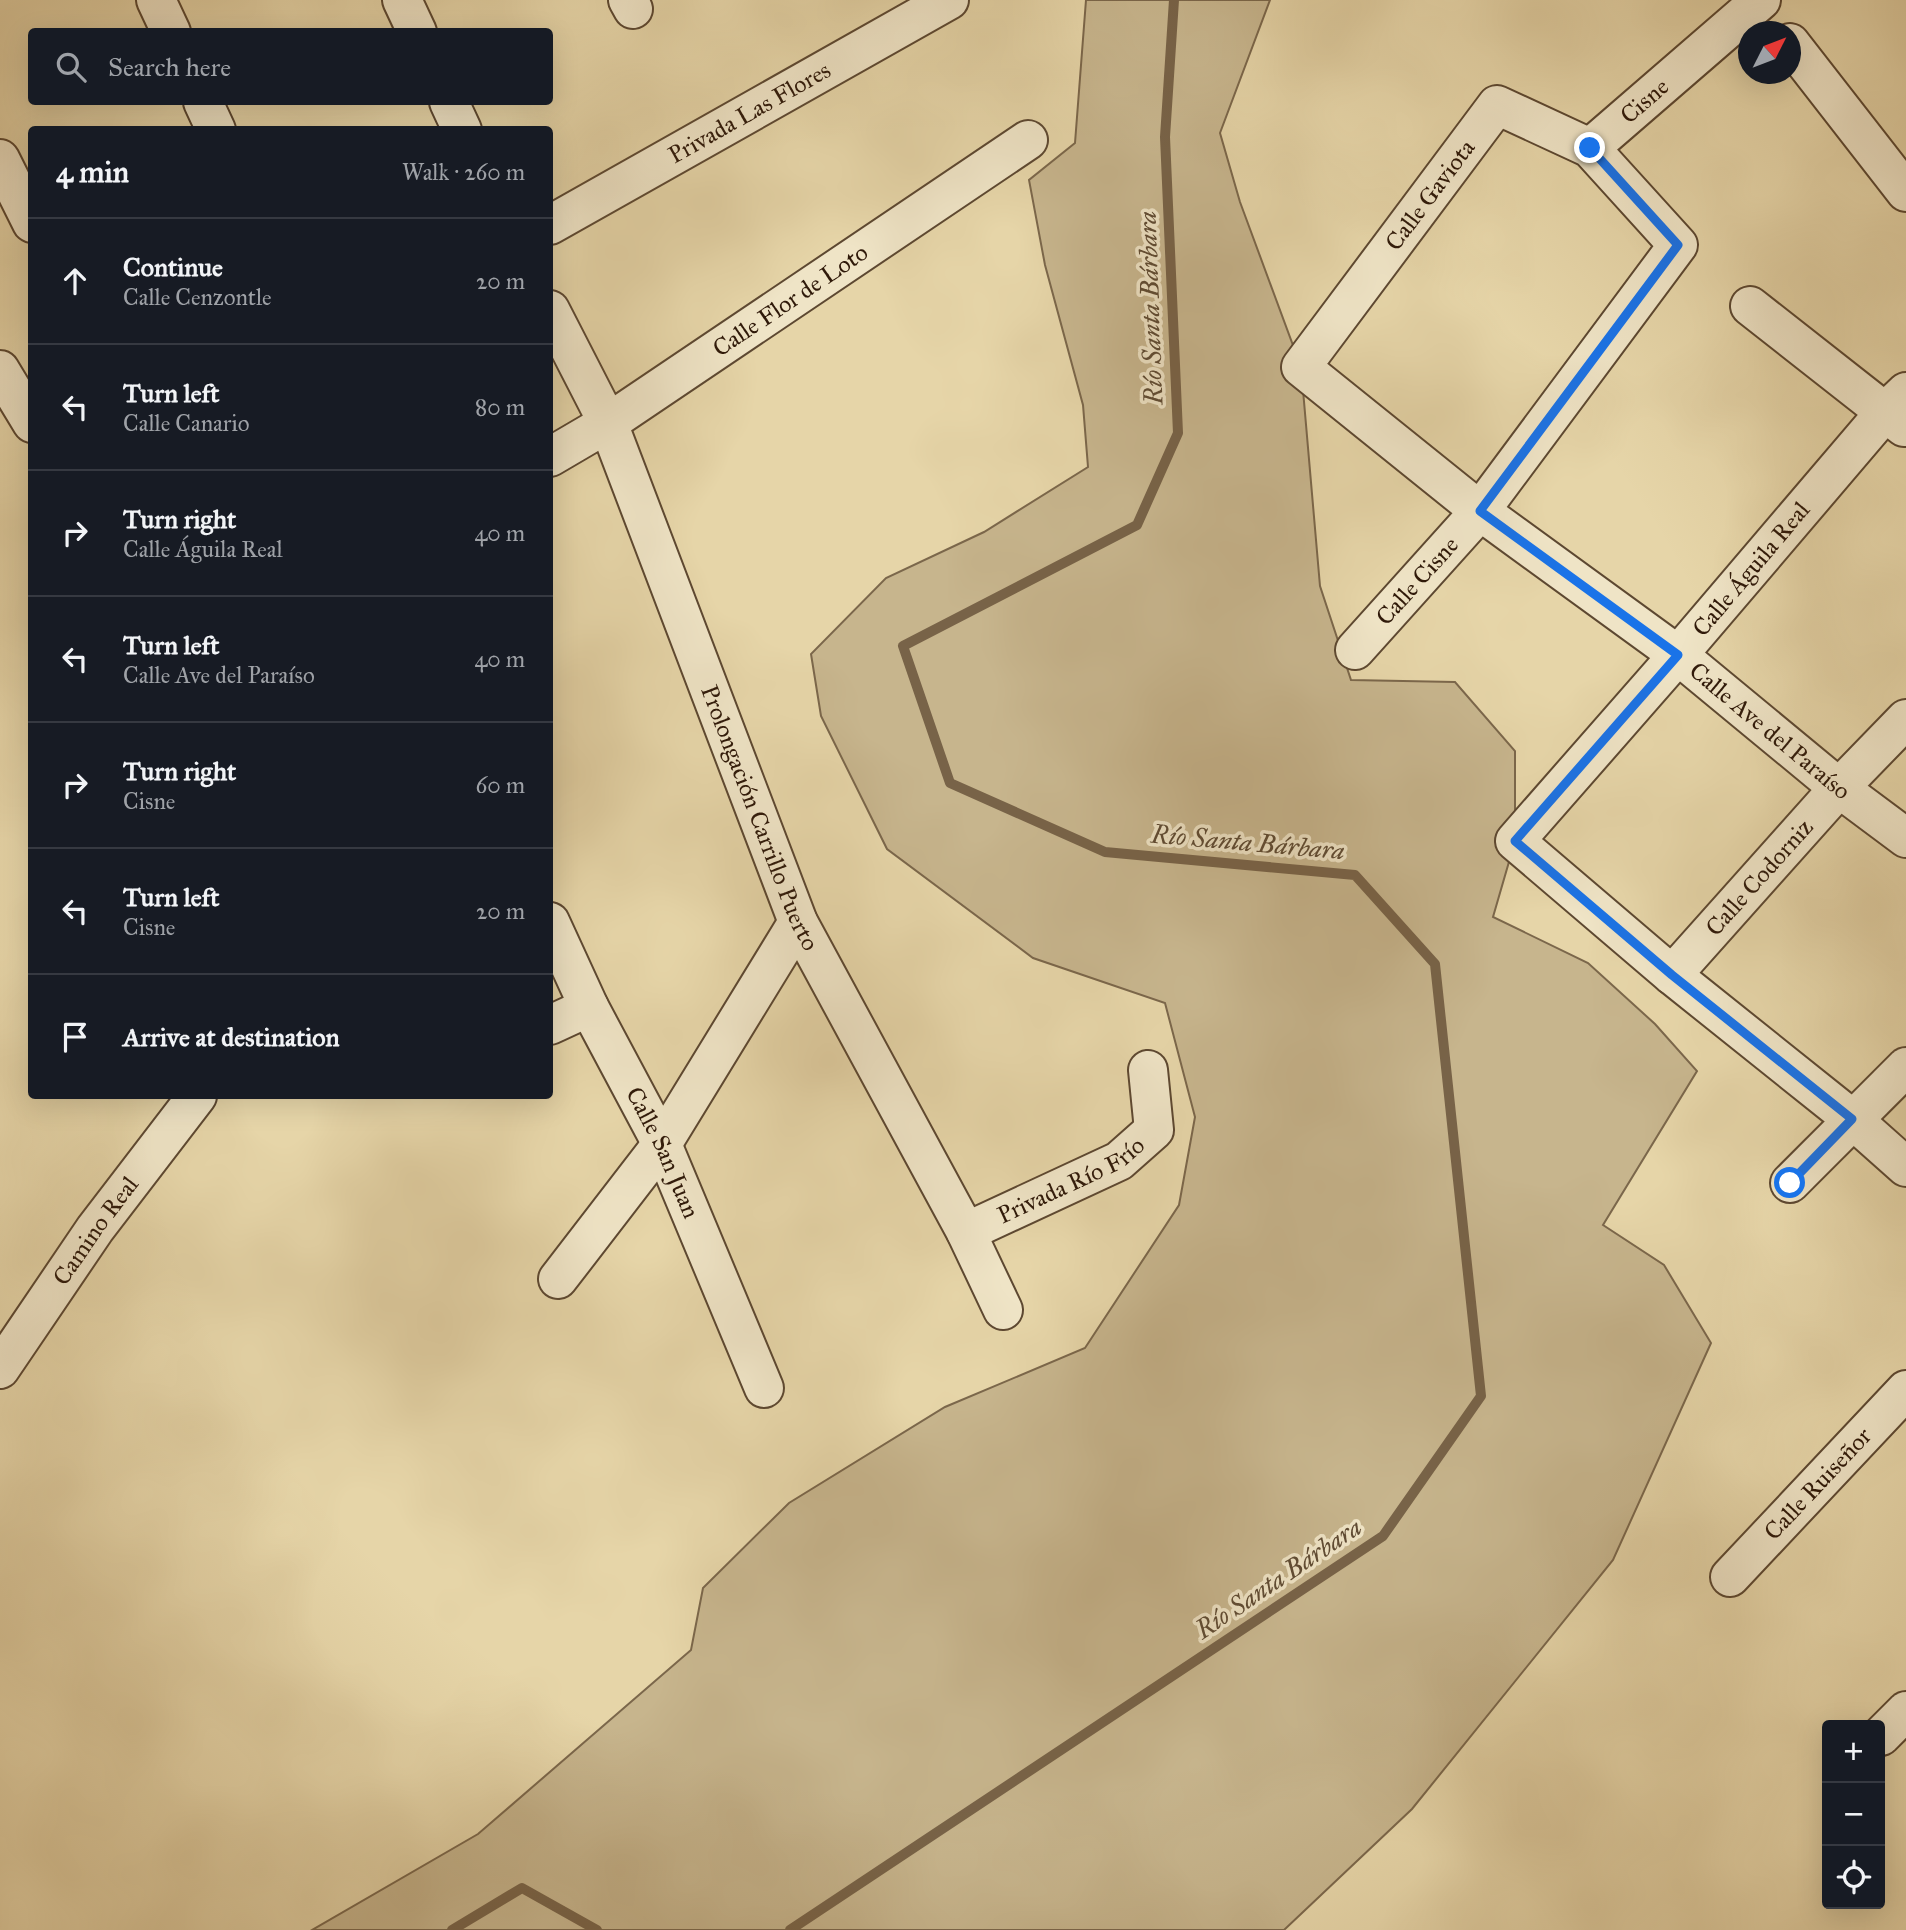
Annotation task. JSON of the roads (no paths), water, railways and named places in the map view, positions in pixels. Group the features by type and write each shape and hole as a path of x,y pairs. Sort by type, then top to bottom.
{"street":[{"path":"156,0 169,28"},
{"path":"402,0 415,28"},
{"name":"Privada Las Flores","path":"553,223 949,0"},
{"name":"Cisne","path":"1590,148 1765,8"},
{"path":"1801,57 1906,192"},
{"path":"204,105 214,126"},
{"path":"450,105 460,126"},
{"name":"Calle Gaviota","path":"1301,367 1497,106 1590,148"},
{"name":"Calle Flor de Loto","path":"553,455 608,423 1028,139"},
{"path":"1480,511 1678,245 1590,148"},
{"path":"0,159 28,215"},
{"path":"1749,306 1899,410"},
{"name":"Prolongación Carrillo Puerto","path":"553,316 608,423 798,922 966,1232 1003,1310"},
{"name":"Calle Ave del Paraíso","path":"1301,367 1480,511 1678,655 1839,788 1906,838"},
{"path":"0,370 28,416"},
{"name":"Calle Águila Real","path":"1672,975 1515,841 1899,410"},
{"name":"Calle Cisne","path":"1355,650 1480,511"},
{"name":"Calle Codorniz","path":"1672,975 1839,788 1906,719"},
{"path":"558,1279 662,1144 798,922"},
{"name":"Calle San Juan","path":"553,929 589,1007 662,1144 764,1388"},
{"path":"1672,975 1852,1119 1906,1167"},
{"path":"553,1024 589,1007"},
{"path":"1790,1183 1906,1067"},
{"name":"Privada Río Frío","path":"966,1232 1119,1161 1154,1130 1148,1070"},
{"name":"Camino Real","path":"0,1369 95,1229 195,1099"},
{"name":"Calle Ruiseñor","path":"1730,1577 1906,1390"}],"waterway":[{"name":"Río Santa Bárbara","path":"790,1930 1383,1536 1481,1396 1435,964 1355,875 1105,852 950,783 903,646 1137,525 1178,433 1165,137 1174,0"},
{"name":"Río Santa Bárbara","path":"452,1930 522,1888 597,1930"}]}
